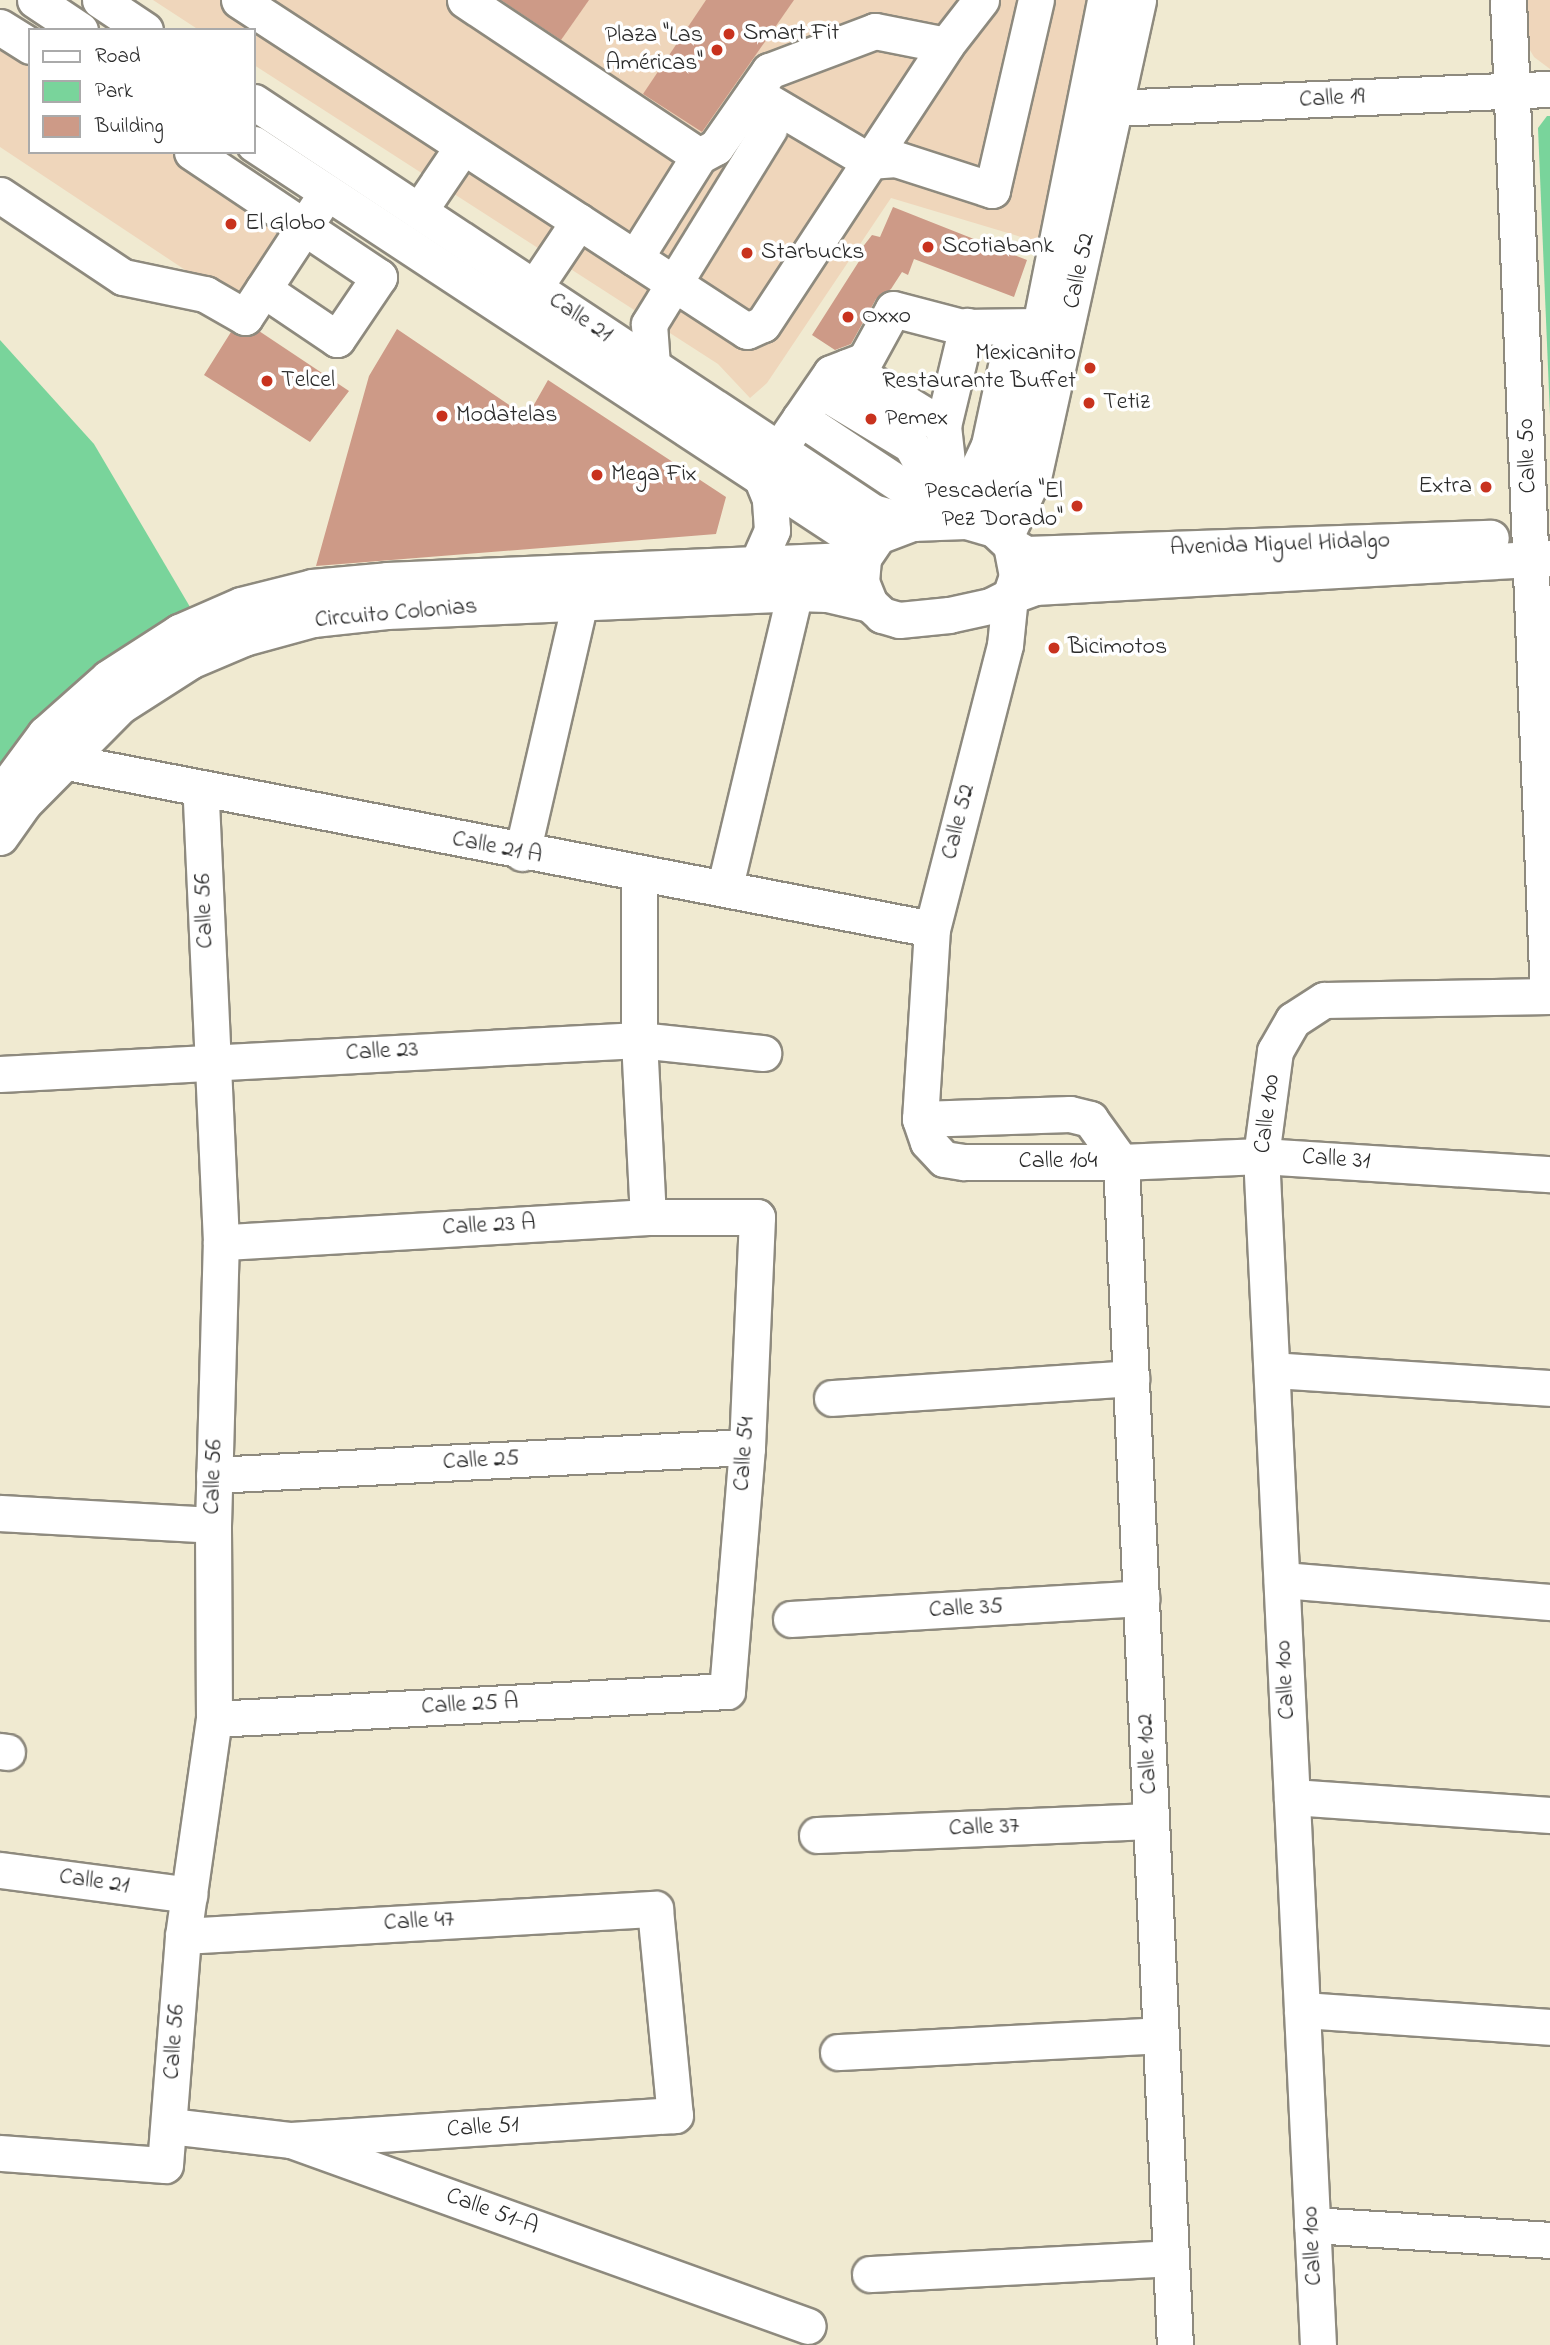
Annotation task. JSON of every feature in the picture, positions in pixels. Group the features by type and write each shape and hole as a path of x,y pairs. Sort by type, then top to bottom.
{"street":[{"path":"35,0 77,28"},
{"path":"100,0 142,28"},
{"path":"239,0 747,331 763,324 946,46 981,0"},
{"path":"465,0 699,156"},
{"path":"754,93 869,161 896,159 992,190 1036,0"},
{"name":"Calle 52","path":"960,520 983,510 1015,451 1015,328 1105,0"},
{"name":"Calle 52","path":"1008,541 1033,478 1015,328 1113,108 1138,0"},
{"name":"Calle 50","path":"1508,0 1541,546 1549,996"},
{"path":"0,27 28,45"},
{"path":"635,258 699,156 716,148 769,71 875,31 946,46"},
{"name":"Calle 19","path":"1113,108 1550,89"},
{"name":"Calle 21","path":"256,104 873,512 912,523"},
{"path":"652,365 649,324 769,129"},
{"name":"Calle 21","path":"256,145 762,479 864,559"},
{"path":"419,211 463,146"},
{"path":"195,154 380,277 337,339 263,289"},
{"path":"0,195 123,277 205,294 245,317 263,289 316,234 338,199"},
{"path":"500,265 532,251 570,216"},
{"path":"515,317 534,288 570,216"},
{"path":"779,449 831,373 865,360 893,309 1015,328"},
{"path":"960,520 943,426 1015,328"},
{"path":"960,520 966,432 1015,328"},
{"path":"847,367 943,426"},
{"path":"820,390 911,445 960,520"},
{"path":"800,418 960,520 1008,541 1017,576 1010,596 963,613 899,620 882,615 870,604 864,559 889,529 912,523 960,520"},
{"path":"757,564 772,530 770,499 762,479"},
{"name":"Avenida Miguel Hidalgo","path":"1008,541 1026,554 1541,546"},
{"name":"Avenida Miguel Hidalgo","path":"1010,596 1047,587 1541,546"},
{"name":"Circuito Colonias","path":"0,837 62,761 120,706 190,661 244,638 325,617 757,564 864,559"},
{"path":"522,853 584,586"},
{"name":"Circuito Colonias","path":"0,795 45,734 107,678 179,632 241,605 312,587 584,586 827,594 870,604"},
{"path":"725,886 795,593"},
{"name":"Calle 52","path":"932,929 1009,623 1010,596"},
{"name":"Calle 52","path":"963,613 990,643 996,674"},
{"name":"Calle 21 A","path":"62,761 522,853 725,886 932,929"},
{"name":"Calle 56","path":"0,2152 165,2165 183,1936 214,1719 213,1525 221,1242 200,788"},
{"path":"639,873 639,1040 648,1217"},
{"path":"920,1119 932,929"},
{"name":"Calle 100","path":"1318,2345 1261,1156 1275,1051 1293,1020 1324,1000 1549,996"},
{"name":"Calle 23","path":"0,1074 639,1040 763,1053"},
{"name":"Calle 104","path":"1070,1114 1090,1119 1121,1163 944,1159 928,1142 920,1119 1070,1114"},
{"name":"Calle 31","path":"1121,1163 1261,1156 1550,1174"},
{"name":"Calle 102","path":"1121,1163 1175,2345"},
{"name":"Calle 23 A","path":"221,1242 648,1217 757,1217"},
{"name":"Calle 54","path":"727,1691 747,1447 757,1217"},
{"path":"1272,1370 1550,1388"},
{"path":"832,1398 1131,1378"},
{"name":"Calle 25","path":"214,1475 747,1447"},
{"path":"0,1513 213,1525"},
{"path":"1282,1580 1550,1601"},
{"name":"Calle 35","path":"791,1619 1141,1598"},
{"name":"Calle 25 A","path":"214,1719 727,1691"},
{"path":"1292,1797 1550,1815"},
{"name":"Calle 37","path":"817,1835 1151,1821"},
{"name":"Calle 21","path":"0,1870 189,1895"},
{"name":"Calle 47","path":"183,1936 655,1909 676,2115"},
{"path":"1302,2010 1550,2027"},
{"path":"838,2052 1161,2035"},
{"name":"Calle 51","path":"291,2140 676,2115"},
{"name":"Calle 51-A","path":"170,2126 291,2140 808,2326"},
{"path":"1312,2225 1550,2240"},
{"path":"870,2274 1171,2258"}],"shaded area":[{"path":"153,0 1104,0 1051,246 891,198 767,383 750,398 718,364 256,66 256,28 196,28"},
{"path":"1525,0 1550,0 1550,69 1534,57 1527,45"},
{"path":"0,39 28,57 28,154 178,154 292,228 241,307 0,147"}],"green space":[{"path":"1547,116 1550,116 1550,416 1538,128"},
{"path":"0,340 94,444 193,612 0,766"}],"building":[{"name":"Plaza \"Las Américas\"","path":"501,0 589,0 561,40"},
{"name":"Plaza \"Las Américas\"","path":"706,0 794,0 702,132 643,94"},
{"name":"Scotiabank","path":"893,207 1027,260 1014,297 914,259 908,275 902,272 891,289 876,299 851,344 835,350 812,335 863,255 858,253 872,235 880,237"},
{"path":"397,329 527,417 548,380 726,497 716,534 316,566 369,376"},
{"path":"259,331 349,391 310,442 204,375 231,332 245,337"}],"place":[{"name":"Smart Fit","path":"729,34"},
{"name":"Plaza \"Las Américas\"","path":"717,50"},
{"name":"El Globo","path":"231,224"},
{"name":"Scotiabank","path":"928,247"},
{"name":"Starbucks","path":"747,253"},
{"name":"Oxxo","path":"848,317"},
{"name":"Mexicanito Restaurante Buffet","path":"1090,368"},
{"name":"Telcel","path":"267,381"},
{"name":"Tetiz","path":"1089,403"},
{"name":"Modatelas","path":"442,416"},
{"name":"Pemex","path":"871,419"},
{"name":"Mega Fix","path":"597,475"},
{"name":"Extra","path":"1486,487"},
{"name":"Pescadería \"El Pez Dorado\"","path":"1077,506"},
{"name":"Bicimotos","path":"1054,648"}]}
